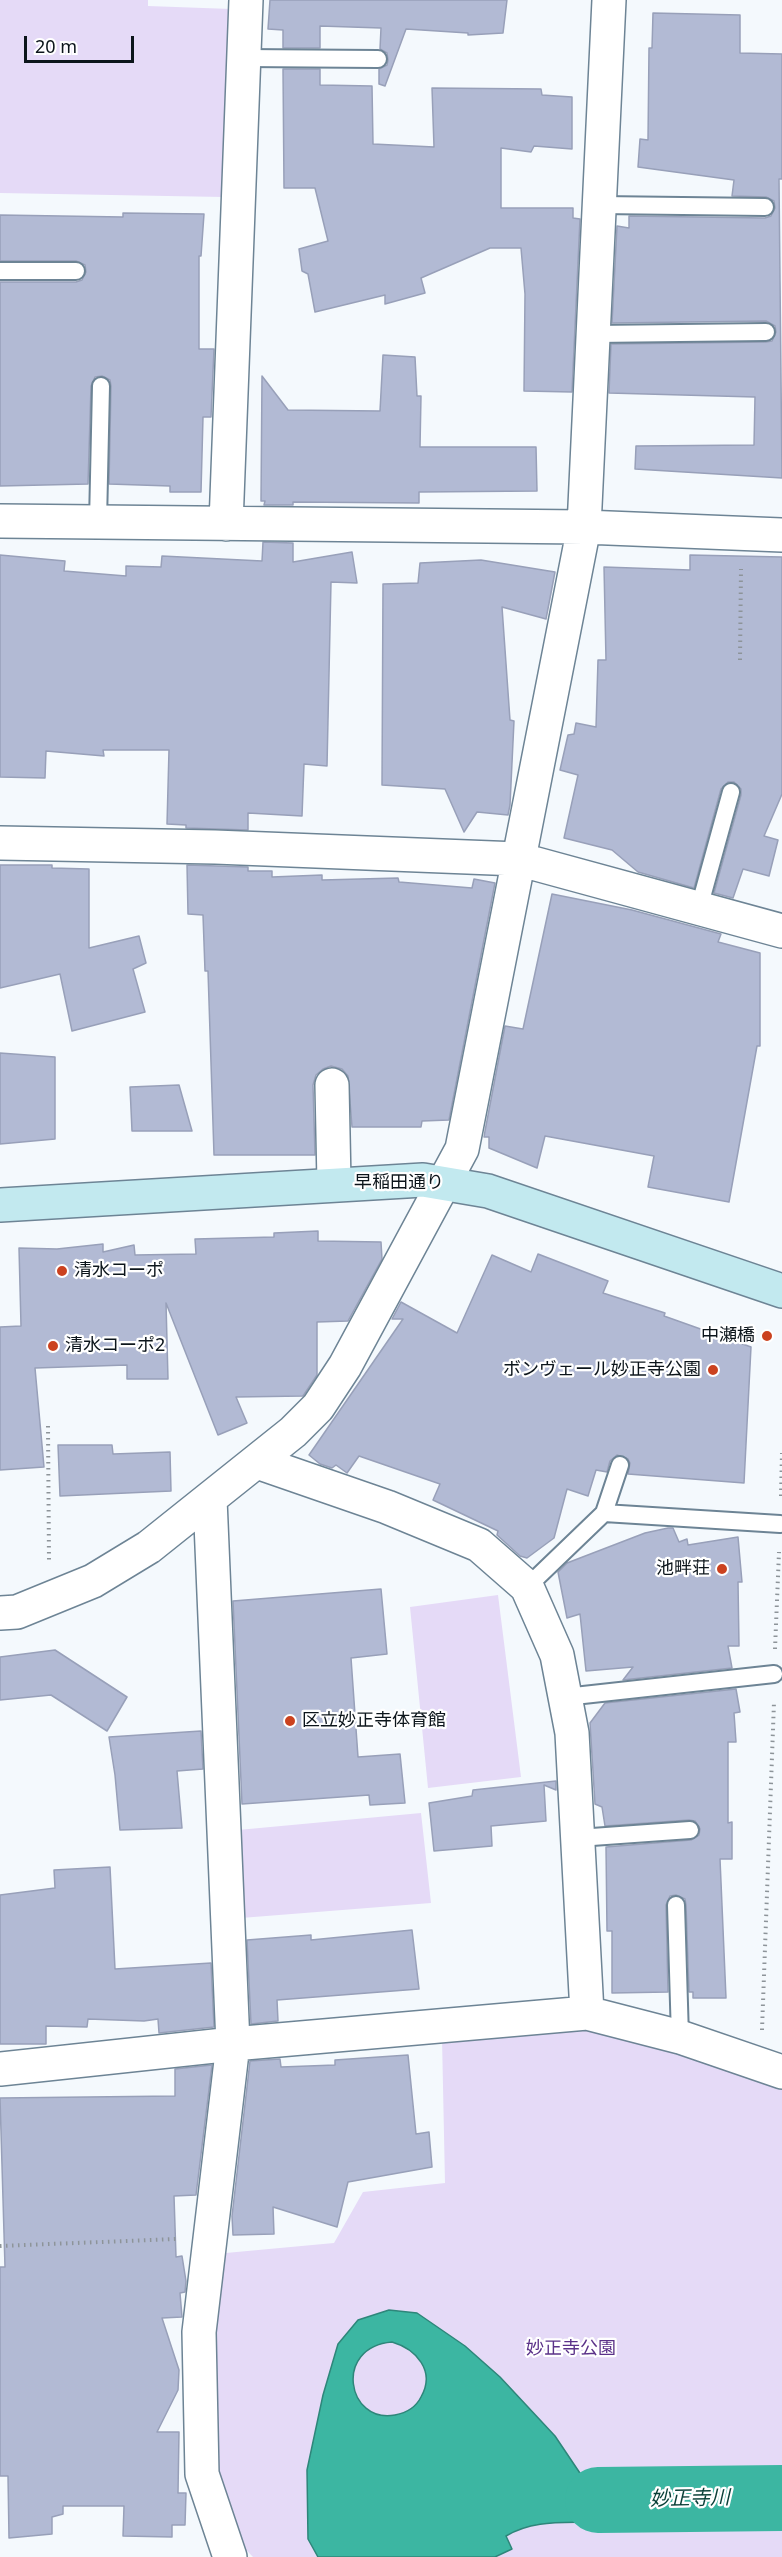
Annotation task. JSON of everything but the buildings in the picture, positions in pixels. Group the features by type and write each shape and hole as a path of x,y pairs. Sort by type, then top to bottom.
{"main road":[{"name":"早稲田通り","path":"0,1205 334,1183 445,1182 488,1191 782,1291"}],"street":[{"path":"226,524 246,0"},
{"path":"0,1613 16,1612 93,1581 149,1547 257,1462 293,1432 318,1407 345,1366 462,1149 584,527 609,0"},
{"path":"0,521 584,527 782,535"},
{"path":"0,843 227,847 518,859 782,931"},
{"path":"332,1085 334,1183"},
{"path":"257,1462 387,1507 479,1545 527,1587 558,1655 572,1733 587,2013"},
{"path":"210,1499 232,2044 199,2332 202,2474 230,2557"},
{"path":"0,2069 232,2044 587,2013 680,2037 772,2070"}],"lane":[{"path":"244,58 378,59"},
{"path":"600,205 765,207"},
{"path":"0,271 76,271"},
{"path":"594,334 766,332"},
{"path":"98,522 101,386"},
{"path":"699,908 731,792"},
{"path":"527,1587 604,1513 620,1465"},
{"path":"604,1513 780,1524"},
{"path":"565,1697 774,1674"},
{"path":"578,1838 690,1830"},
{"path":"676,1905 680,2037"}],"path":[{"path":"740,660 741,535"},
{"path":"48,1426 49,1599"},
{"path":"772,2070 774,1674 782,1454"},
{"path":"0,2246 210,2238"}],"green space":[{"path":"0,0 148,0 148,6 231,9 223,197 0,193"},
{"path":"498,1595 521,1777 428,1788 410,1607"},
{"path":"421,1813 431,1903 241,1918 238,1830"},
{"name":"妙正寺公園","path":"569,2023 782,2080 782,2557 253,2557 229,2532 210,2471 215,2254 334,2243 363,2192 445,2183 442,2038"}],"shaded area":[{"path":"389,2310 417,2313 465,2346 500,2377 555,2436 598,2500 600,2519 592,2522 526,2527 506,2536 512,2549 495,2557 318,2557 308,2539 307,2470 323,2395 338,2344 358,2320","holes":["392,2342 401,2345 421,2362 425,2370 425,2387 419,2401 407,2411 395,2415 379,2415 366,2408 357,2397 353,2384 354,2370 361,2357 373,2347"]}],"waterway":[{"name":"妙正寺川","path":"598,2500 782,2498"}],"place":[{"name":"清水コーポ","path":"62,1271"},
{"name":"中瀬橋","path":"767,1336"},
{"name":"清水コーポ2","path":"53,1346"},
{"name":"ボンヴェール妙正寺公園","path":"713,1370"},
{"name":"池畔荘","path":"722,1569"},
{"name":"区立妙正寺体育館","path":"290,1721"}]}
